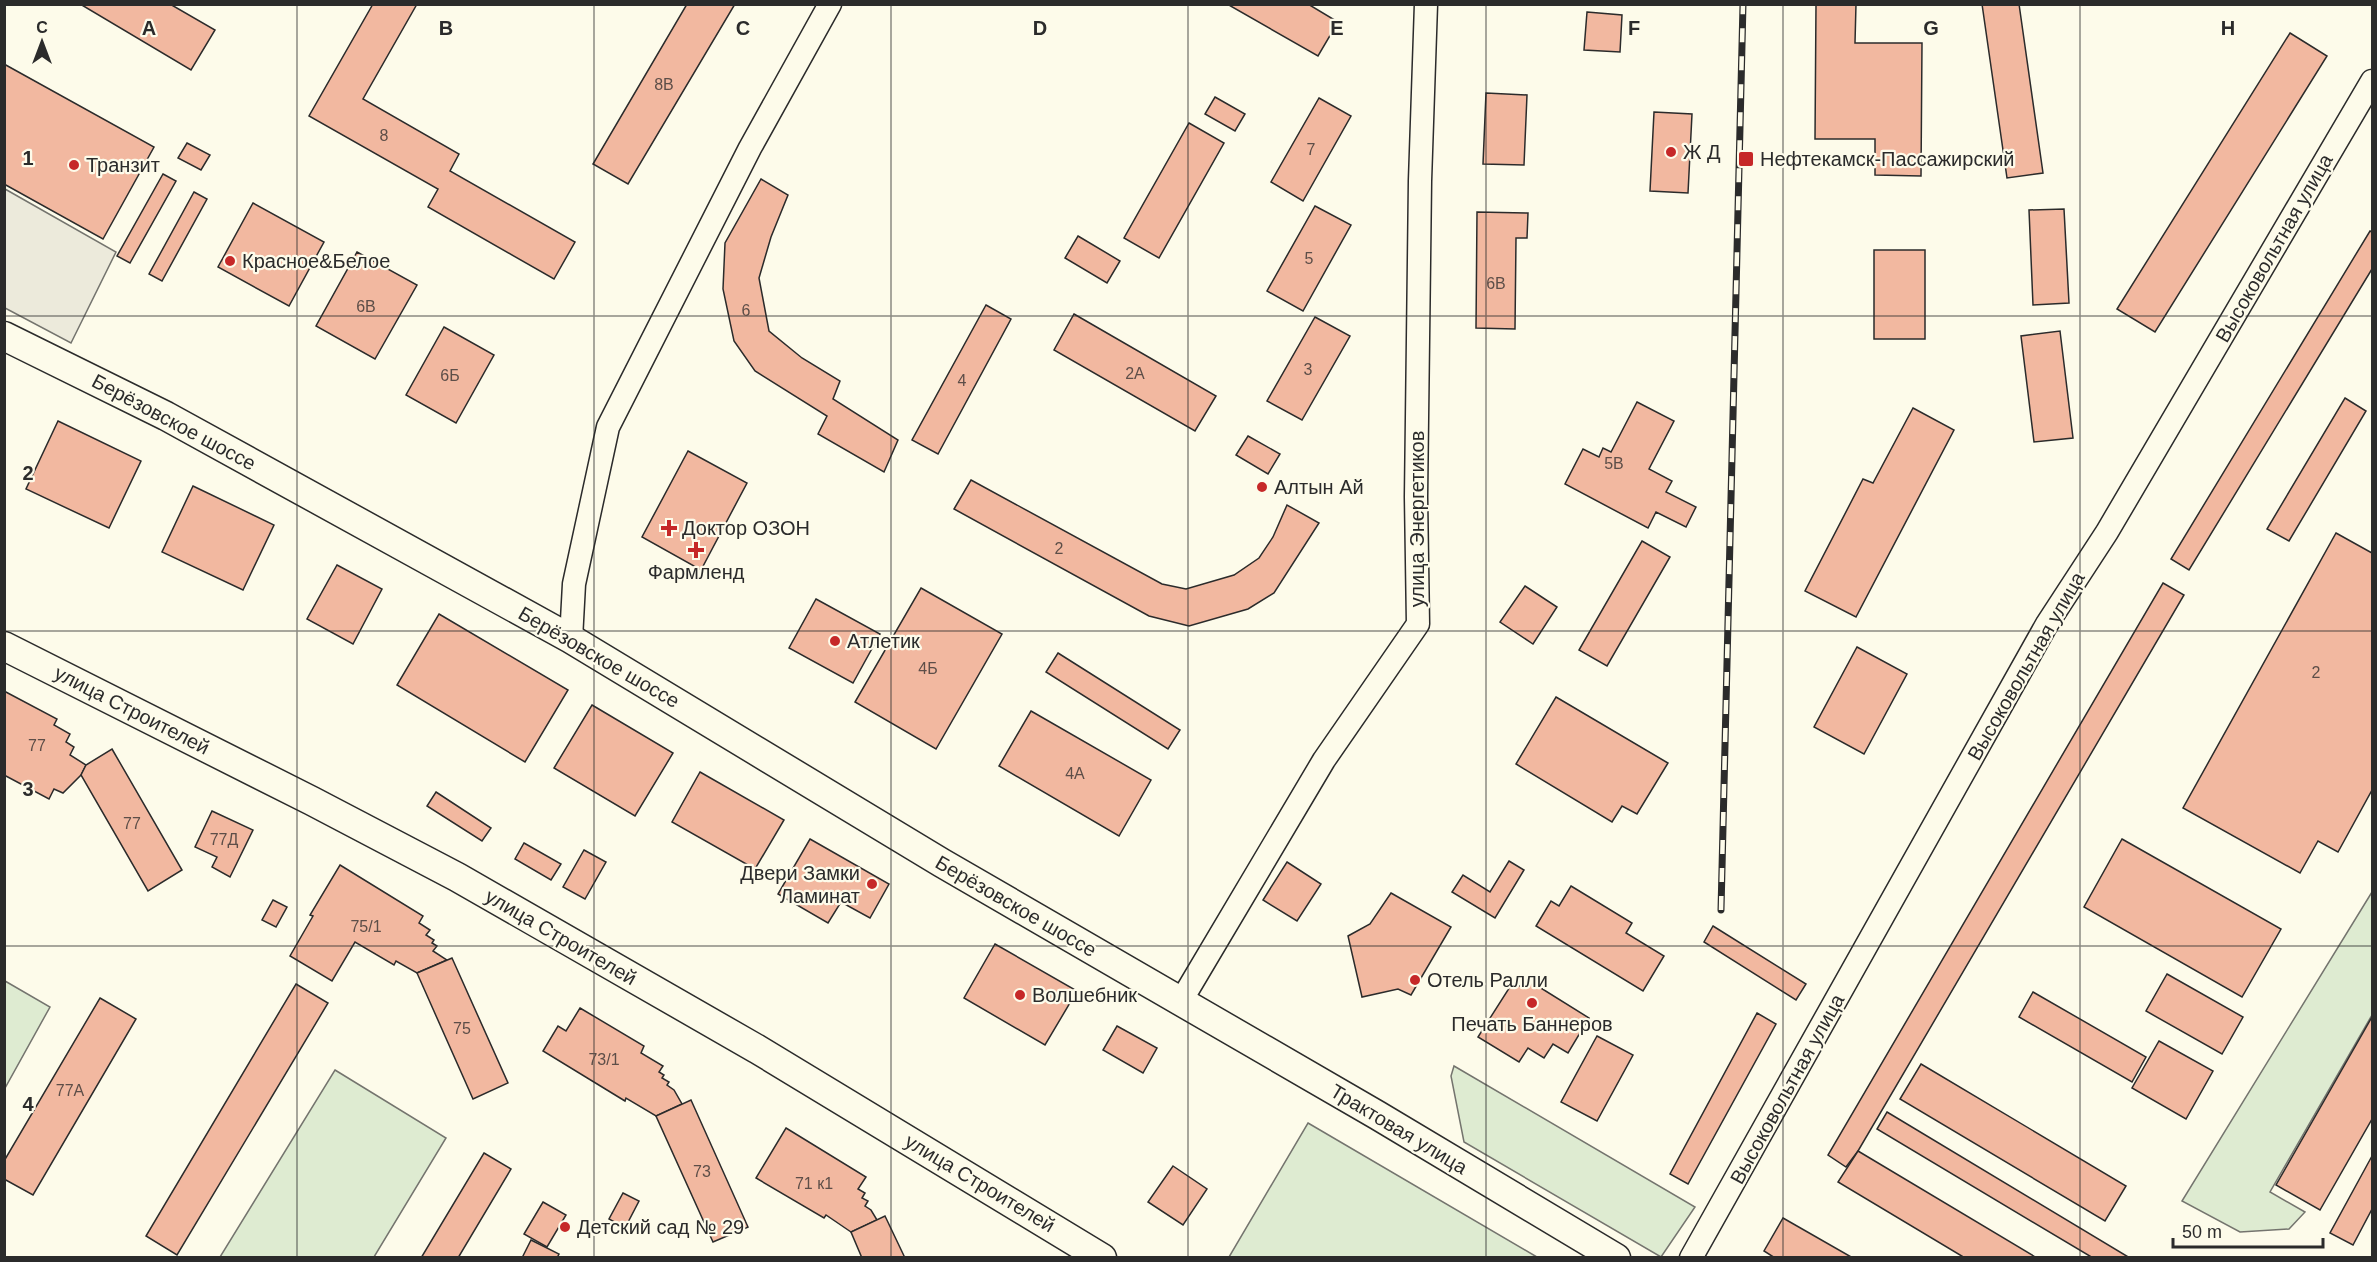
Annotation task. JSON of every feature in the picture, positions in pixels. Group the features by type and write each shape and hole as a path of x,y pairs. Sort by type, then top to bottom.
{"main road":[{"name":"Берёзовское шоссе","path":"4,336 166,416 571,639 917,848 1181,1001"},
{"name":"улица Строителей","path":"4,646 312,801 457,877 757,1049 1102,1257"},
{"name":"Трактовая улица","path":"1181,1001 1616,1257"}],"street":[{"path":"571,639 574,584 608,427 750,148 830,4"},
{"name":"улица Энергетиков","path":"1181,1001 1323,760 1418,624 1416,474 1420,181 1426,4"},
{"name":"Высоковольтная улица","path":"1691,1257 2047,624 2107,532 2373,81"}],"green space":[{"path":"2372,892 2372,1015 2270,1192 2305,1212 2289,1229 2240,1232 2182,1201"},
{"path":"5,981 50,1007 5,1088"},
{"path":"1454,1066 1695,1207 1661,1257 1464,1142 1451,1076"},
{"path":"335,1070 446,1138 374,1257 220,1257"},
{"path":"1308,1123 1537,1257 1229,1257"}],"shaded area":[{"path":"5,189 116,252 71,343 5,308"}],"building":[{"path":"80,4 170,4 215,30 191,70"},
{"path":"373,4 417,4 363,99 459,154 450,171 575,242 554,279 428,207 438,189 309,116"},
{"path":"687,4 735,4 628,184 593,164"},
{"path":"1227,4 1308,4 1338,22 1318,56"},
{"path":"1816,4 1856,4 1855,43 1922,43 1921,176 1875,175 1875,139 1815,139"},
{"path":"1982,4 2019,4 2043,173 2007,178"},
{"path":"1587,12 1622,15 1620,52 1584,50"},
{"path":"2290,33 2327,56 2155,332 2117,309"},
{"name":"Транзит","path":"4,64 154,147 103,239 4,184"},
{"path":"1486,93 1527,95 1524,165 1483,164"},
{"path":"1215,97 1245,114 1235,131 1205,114"},
{"path":"1319,98 1351,116 1303,201 1271,182"},
{"name":"Ж Д","path":"1654,112 1692,114 1688,193 1650,191"},
{"path":"1189,123 1224,143 1159,258 1124,238"},
{"path":"187,143 210,155 201,170 178,158"},
{"path":"163,174 176,181 130,263 117,256"},
{"path":"761,179 788,195 771,237 759,278 769,331 802,358 840,381 833,399 898,440 884,472 818,434 827,416 755,371 734,341 723,289 725,243"},
{"path":"194,192 207,199 162,281 149,274"},
{"path":"253,203 324,242 289,306 218,267"},
{"path":"1315,206 1351,225 1303,311 1267,291"},
{"path":"2064,209 2069,303 2033,305 2029,210"},
{"path":"1477,212 1528,213 1527,238 1516,238 1515,329 1476,328"},
{"path":"2370,231 2372,232 2372,269 2189,570 2171,559"},
{"path":"1078,236 1120,261 1107,283 1065,258"},
{"path":"1874,250 1925,250 1925,339 1874,339"},
{"path":"357,252 417,285 375,359 316,326"},
{"path":"986,305 1011,319 938,454 912,440"},
{"path":"1074,314 1216,396 1195,431 1054,350"},
{"path":"1315,317 1350,336 1302,420 1267,401"},
{"path":"444,327 494,355 456,423 406,395"},
{"path":"2060,331 2073,438 2034,442 2021,336"},
{"path":"2345,398 2366,411 2289,541 2267,529"},
{"path":"1637,402 1674,421 1649,469 1672,481 1666,492 1696,507 1686,527 1656,512 1648,528 1565,484 1583,449 1599,457 1603,448 1611,452"},
{"path":"1913,408 1954,430 1856,617 1805,591 1863,479 1873,483"},
{"path":"58,421 141,461 109,528 26,489"},
{"path":"1248,436 1280,454 1268,474 1236,455"},
{"path":"688,451 747,483 701,570 642,537"},
{"path":"971,480 1162,584 1186,589 1234,575 1259,558 1273,537 1287,505 1319,523 1274,593 1248,609 1189,626 1149,616 954,509"},
{"path":"193,486 274,525 243,590 162,552"},
{"path":"2336,533 2372,553 2372,790 2338,852 2318,841 2300,873 2183,808"},
{"path":"1642,541 1670,557 1607,666 1579,650"},
{"path":"337,565 382,589 353,644 307,619"},
{"path":"2163,583 2184,595 1858,1151 1846,1167 1828,1155"},
{"path":"1525,586 1557,607 1533,644 1500,622"},
{"path":"921,588 1002,634 936,749 855,702"},
{"name":"Атлетик","path":"816,599 880,634 853,683 789,648"},
{"path":"439,614 568,690 525,762 397,685"},
{"path":"1857,647 1907,674 1864,754 1814,727"},
{"path":"1058,653 1180,730 1168,749 1046,672"},
{"path":"4,691 57,719 54,725 70,734 66,742 74,747 70,755 86,765 81,775 63,793 54,789 49,799 4,775"},
{"path":"1556,697 1668,763 1637,814 1622,806 1612,822 1516,764"},
{"path":"592,705 673,753 635,816 554,768"},
{"path":"1031,711 1151,780 1119,836 999,766"},
{"path":"112,749 182,870 148,891 81,775 86,765"},
{"path":"700,772 784,820 755,869 672,822"},
{"path":"436,792 491,828 482,841 427,806"},
{"path":"212,811 253,830 230,877 212,867 217,857 195,847"},
{"path":"810,839 889,884 870,918 841,902 828,923 778,894"},
{"path":"2122,839 2281,929 2242,997 2084,907"},
{"path":"524,843 561,864 551,880 515,859"},
{"path":"584,850 606,862 585,899 563,887"},
{"path":"1509,861 1524,870 1495,918 1452,892 1463,875 1490,892"},
{"path":"1287,862 1321,884 1297,921 1263,900"},
{"path":"340,865 423,916 419,923 430,930 426,935 434,940 432,943 437,946 433,951 447,960 417,973 396,961 394,965 355,942 332,981 290,956 313,916 310,915"},
{"path":"1571,886 1632,923 1626,933 1664,956 1643,991 1536,926 1551,901 1559,906"},
{"path":"1391,893 1451,927 1411,995 1398,989 1362,997 1348,936 1370,924"},
{"path":"273,900 287,907 276,927 262,920"},
{"path":"1713,926 1806,984 1796,1000 1704,942"},
{"name":"Волшебник","path":"995,944 1077,991 1045,1045 964,998"},
{"path":"452,958 508,1083 473,1099 417,973"},
{"path":"2167,974 2243,1017 2222,1054 2146,1011"},
{"path":"1528,980 1589,1018 1568,1053 1553,1044 1544,1058 1528,1048 1519,1062 1478,1037 1513,982 1523,988"},
{"path":"296,984 328,1003 177,1255 146,1236"},
{"path":"2033,992 2146,1057 2132,1082 2019,1017"},
{"path":"100,998 136,1019 33,1195 4,1179 4,1161"},
{"path":"580,1008 644,1046 641,1053 663,1066 659,1072 664,1075 662,1078 669,1082 667,1085 674,1090 682,1104 656,1116 626,1098 625,1101 543,1051 558,1026 566,1031"},
{"path":"1757,1013 1776,1024 1688,1184 1670,1174"},
{"path":"2372,1017 2372,1119 2320,1210 2276,1185"},
{"path":"1117,1026 1157,1048 1143,1073 1103,1050"},
{"path":"1597,1036 1633,1055 1597,1121 1561,1102"},
{"path":"2159,1041 2213,1071 2186,1119 2132,1088"},
{"path":"1921,1064 2126,1186 2105,1221 1900,1099"},
{"path":"691,1100 748,1227 713,1242 656,1116"},
{"path":"1887,1112 2130,1258 2093,1258 1877,1129"},
{"path":"786,1128 866,1177 858,1189 865,1193 862,1198 868,1201 865,1206 871,1210 877,1220 851,1232 826,1215 824,1218 756,1178"},
{"path":"1858,1151 2037,1258 1965,1258 1838,1182"},
{"path":"484,1153 511,1169 458,1258 421,1258"},
{"path":"2372,1156 2372,1209 2353,1245 2330,1233"},
{"path":"1173,1166 1207,1189 1183,1225 1148,1202"},
{"path":"623,1193 639,1201 625,1228 609,1219"},
{"path":"543,1202 566,1215 547,1247 524,1234"},
{"path":"885,1216 905,1258 862,1258 851,1232"},
{"path":"1783,1218 1853,1258 1775,1258 1764,1251"},
{"path":"531,1240 559,1254 557,1258 522,1258"}],"railway":[{"path":"1721,910 1743,4"}],"place":[{"name":"Ж Д","path":"1671,152"},
{"name":"Нефтекамск-Пассажирский","path":"1746,159"},
{"name":"Транзит","path":"74,165"},
{"name":"Красное&Белое","path":"230,261"},
{"name":"Алтын Ай","path":"1262,487"},
{"name":"Доктор ОЗОН","path":"669,528"},
{"name":"Фармленд","path":"696,550"},
{"name":"Атлетик","path":"835,641"},
{"name":"Двери Замки Ламинат","path":"872,884"},
{"name":"Отель Ралли","path":"1415,980"},
{"name":"Волшебник","path":"1020,995"},
{"name":"Печать Баннеров","path":"1532,1003"},
{"name":"Детский сад № 29","path":"565,1227"}]}
